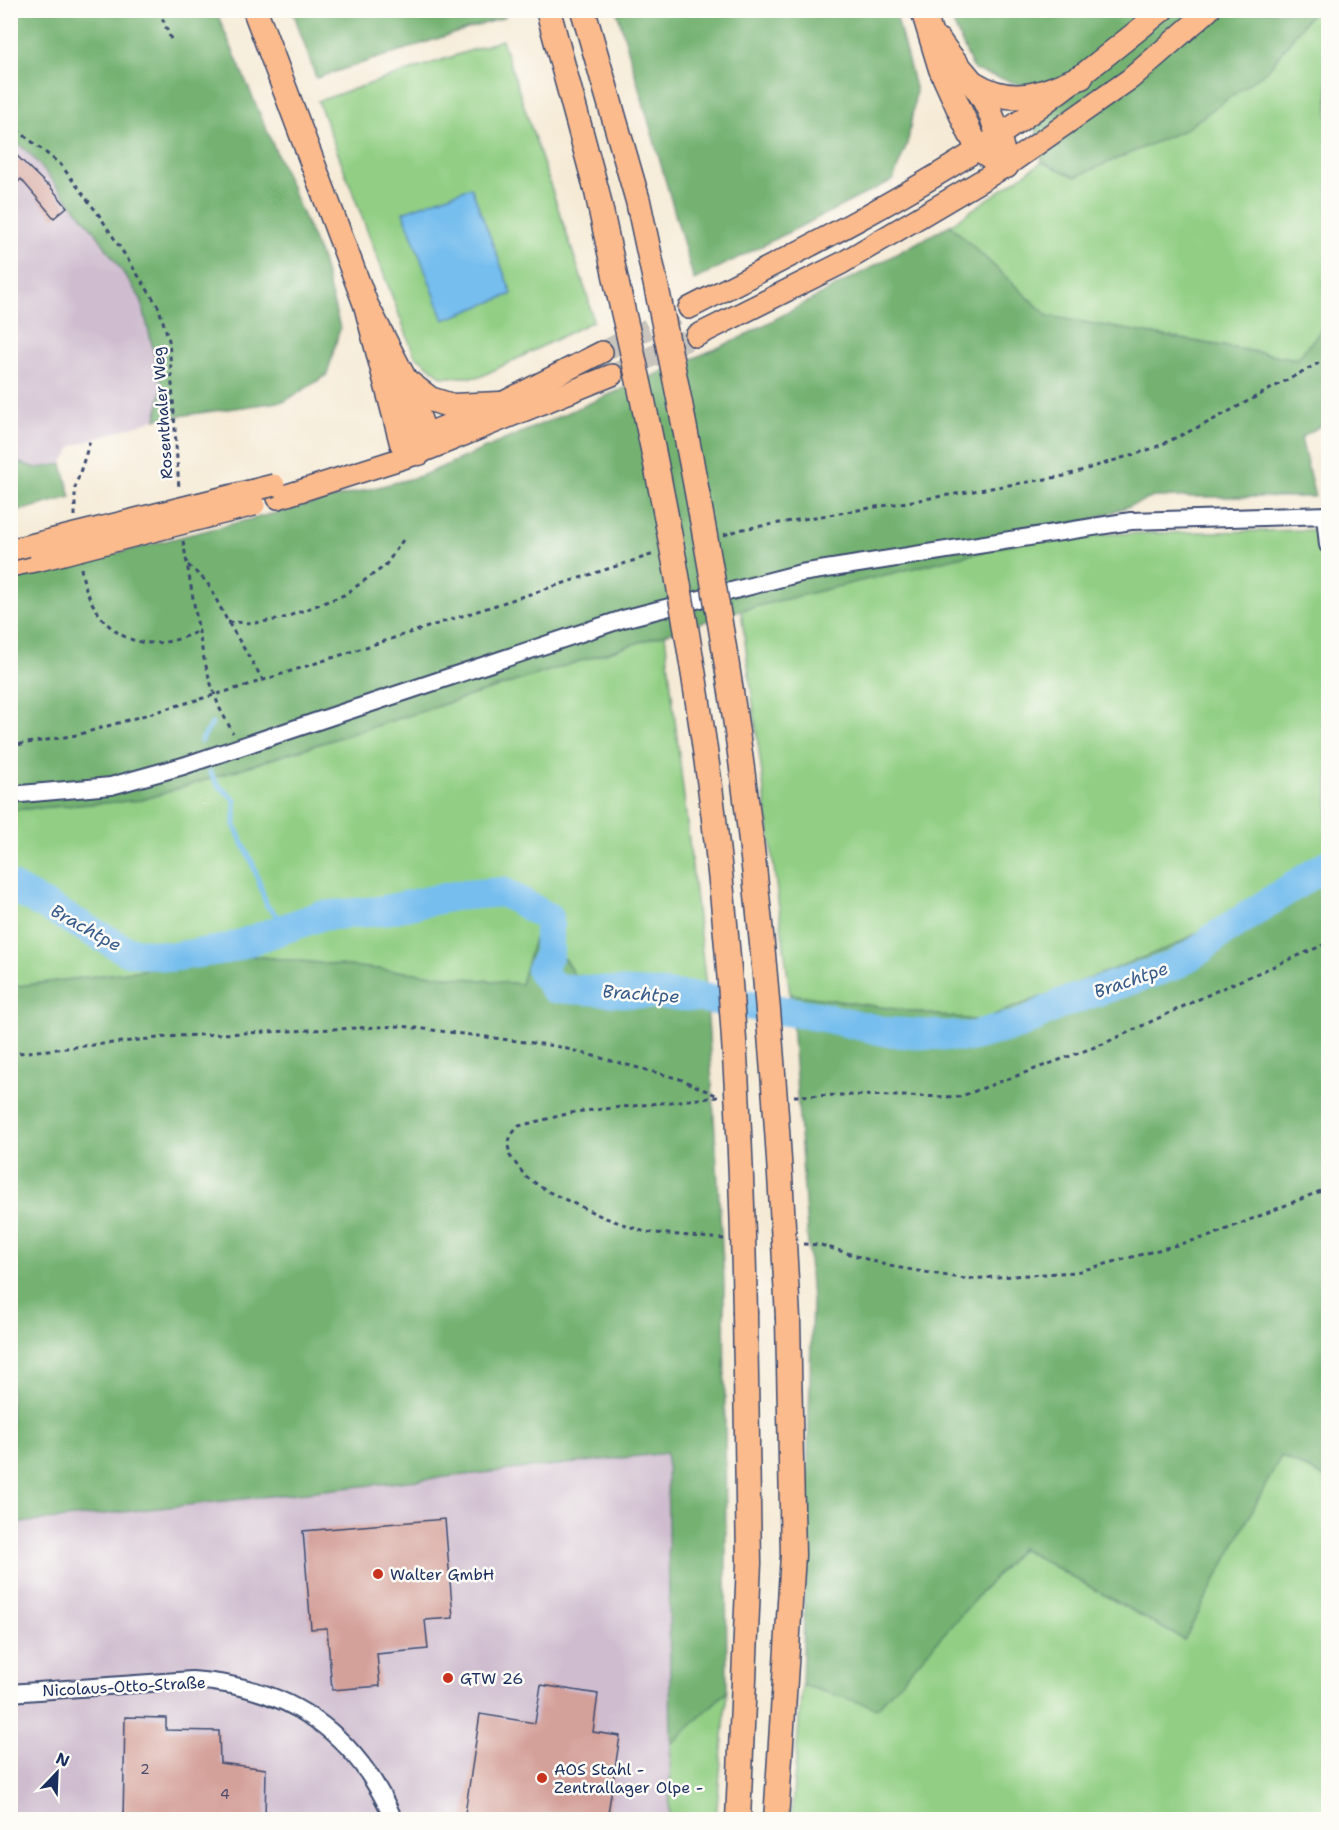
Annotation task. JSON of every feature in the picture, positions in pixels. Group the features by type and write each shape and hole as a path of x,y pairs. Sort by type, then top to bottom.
{"highway":[{"path":"255,10 366,305 415,444"},
{"path":"548,10 597,192 666,510 704,738 719,865 736,1060 743,1199 749,1563 738,1820"},
{"path":"584,10 638,201 685,423 712,571 737,731 770,1018 781,1168 788,1319 793,1555 776,1820"},
{"path":"923,11 950,92 1006,166"},
{"path":"923,11 945,50 973,83 988,108 989,142"},
{"path":"973,83 1000,96 1023,97 1051,90 1080,76"},
{"path":"366,305 405,380 415,444"},
{"path":"405,380 430,399 452,406 500,404"}],"main road":[{"path":"689,308 818,243 909,192 989,142 1080,76 1163,10"},
{"path":"696,336 842,263 1006,166 1130,79 1209,10"},
{"path":"415,444 602,352"},
{"path":"10,566 276,492 415,444 544,404 612,375"},
{"path":"10,550 276,492"}],"street":[{"path":"10,795 111,786 240,747 623,619 801,573 1131,521 1327,515 1329,545"},
{"name":"Nicolaus-Otto-Straße","path":"10,1693 192,1680 219,1681 246,1687 299,1709 319,1722 342,1742 374,1780 394,1820"}],"path":[{"path":"159,10 172,42"},
{"name":"Rosenthaler Weg","path":"10,124 61,165 99,215 158,306 169,340 179,499"},
{"path":"720,536 743,529 1064,476 1154,448 1329,358"},
{"path":"76,526 75,488 91,438"},
{"path":"182,533 203,655 210,681 219,707 240,747"},
{"path":"228,622 255,623 281,619 344,595 385,566 403,540"},
{"path":"10,746 76,735 245,686 663,551"},
{"path":"188,565 207,582 263,680"},
{"path":"81,567 92,606 108,626 131,639 146,643 164,642 200,631"},
{"path":"788,1096 959,1097 1103,1044 1225,987 1329,943"},
{"path":"10,1054 177,1036 401,1026 556,1046 680,1079 720,1097 575,1112 519,1126 511,1135 508,1144 510,1156 526,1177 549,1192 603,1217 645,1232 726,1239"},
{"path":"797,1244 820,1245 889,1266 966,1279 1076,1272 1210,1236 1329,1188"}],"shaded area":[{"path":"10,137 32,156 96,233 141,299 162,387 156,419 73,446 62,464 37,468 11,460"},
{"path":"667,1453 671,1744 669,1819 11,1819 10,1524"}],"green space":[{"path":"11,10 216,11 322,260 340,328 327,375 285,401 156,419 162,387 141,299 96,233 32,156 11,137"},
{"path":"503,10 505,17 316,78 293,11"},
{"path":"981,10 1313,11 1268,70 1184,130 1075,177 1042,162 1028,87 974,70 953,23"},
{"path":"617,11 895,11 916,91 908,141 893,180 694,280"},
{"path":"1313,11 1328,11 1328,322 1298,359 1047,316 950,225 1042,162 1076,177 1268,70"},
{"path":"502,40 588,298 593,321 480,377 442,377 414,354 318,101"},
{"path":"950,225 1048,316 1297,359 1328,322 1328,421 1301,438 1315,497 1154,497 1049,535 741,610 142,800 11,810 11,580 421,476 738,339"},
{"path":"11,460 37,468 62,464 71,497 11,513"},
{"path":"1328,527 1328,859 1176,945 979,1021 790,994 741,610 1049,535 1310,530"},
{"path":"665,634 706,987 574,975 540,920 521,984 251,956 11,987 11,810 142,800"},
{"path":"1328,859 1328,1479 1281,1456 1184,1640 1021,1548 877,1708 802,1685 812,1300 790,994 979,1021 1176,945"},
{"path":"540,919 574,975 706,987 724,1279 727,1691 671,1744 667,1453 11,1524 11,987 251,956 521,984"},
{"path":"1281,1456 1328,1479 1328,1819 791,1820 802,1685 877,1707 1021,1548 1184,1640"},
{"path":"727,1691 716,1819 669,1820 671,1744"}],"water":[{"path":"471,187 512,294 444,320 403,212"}],"building":[{"path":"10,149 48,184 67,207 54,218 21,179 10,190"},
{"name":"Walter GmbH","path":"445,1519 453,1618 425,1620 428,1649 377,1654 380,1686 332,1690 327,1628 311,1629 303,1531"},
{"name":"AOS Stahl - Zentrallager Olpe -","path":"541,1685 598,1694 593,1732 620,1736 607,1820 464,1820 480,1714 535,1723"},
{"path":"125,1717 166,1718 166,1730 219,1731 220,1763 266,1769 265,1820 123,1820"}],"waterway":[{"path":"201,741 212,724"},
{"path":"210,772 217,784 235,800 235,827 252,862 267,906 289,927"},
{"name":"Brachtpe","path":"10,886 127,951 172,957 227,949 320,916 380,911 454,896 503,892 549,918 549,954 541,970 554,988 696,997 818,1016 888,1032 969,1037 1021,1024 1060,1004 1175,965 1328,864"}],"tunnel":[{"path":"602,352 689,308"},
{"path":"612,375 696,336"}],"place":[{"name":"Walter GmbH","path":"378,1574"},
{"name":"GTW 26","path":"448,1678"},
{"name":"AOS Stahl - Zentrallager Olpe -","path":"542,1778"}]}
